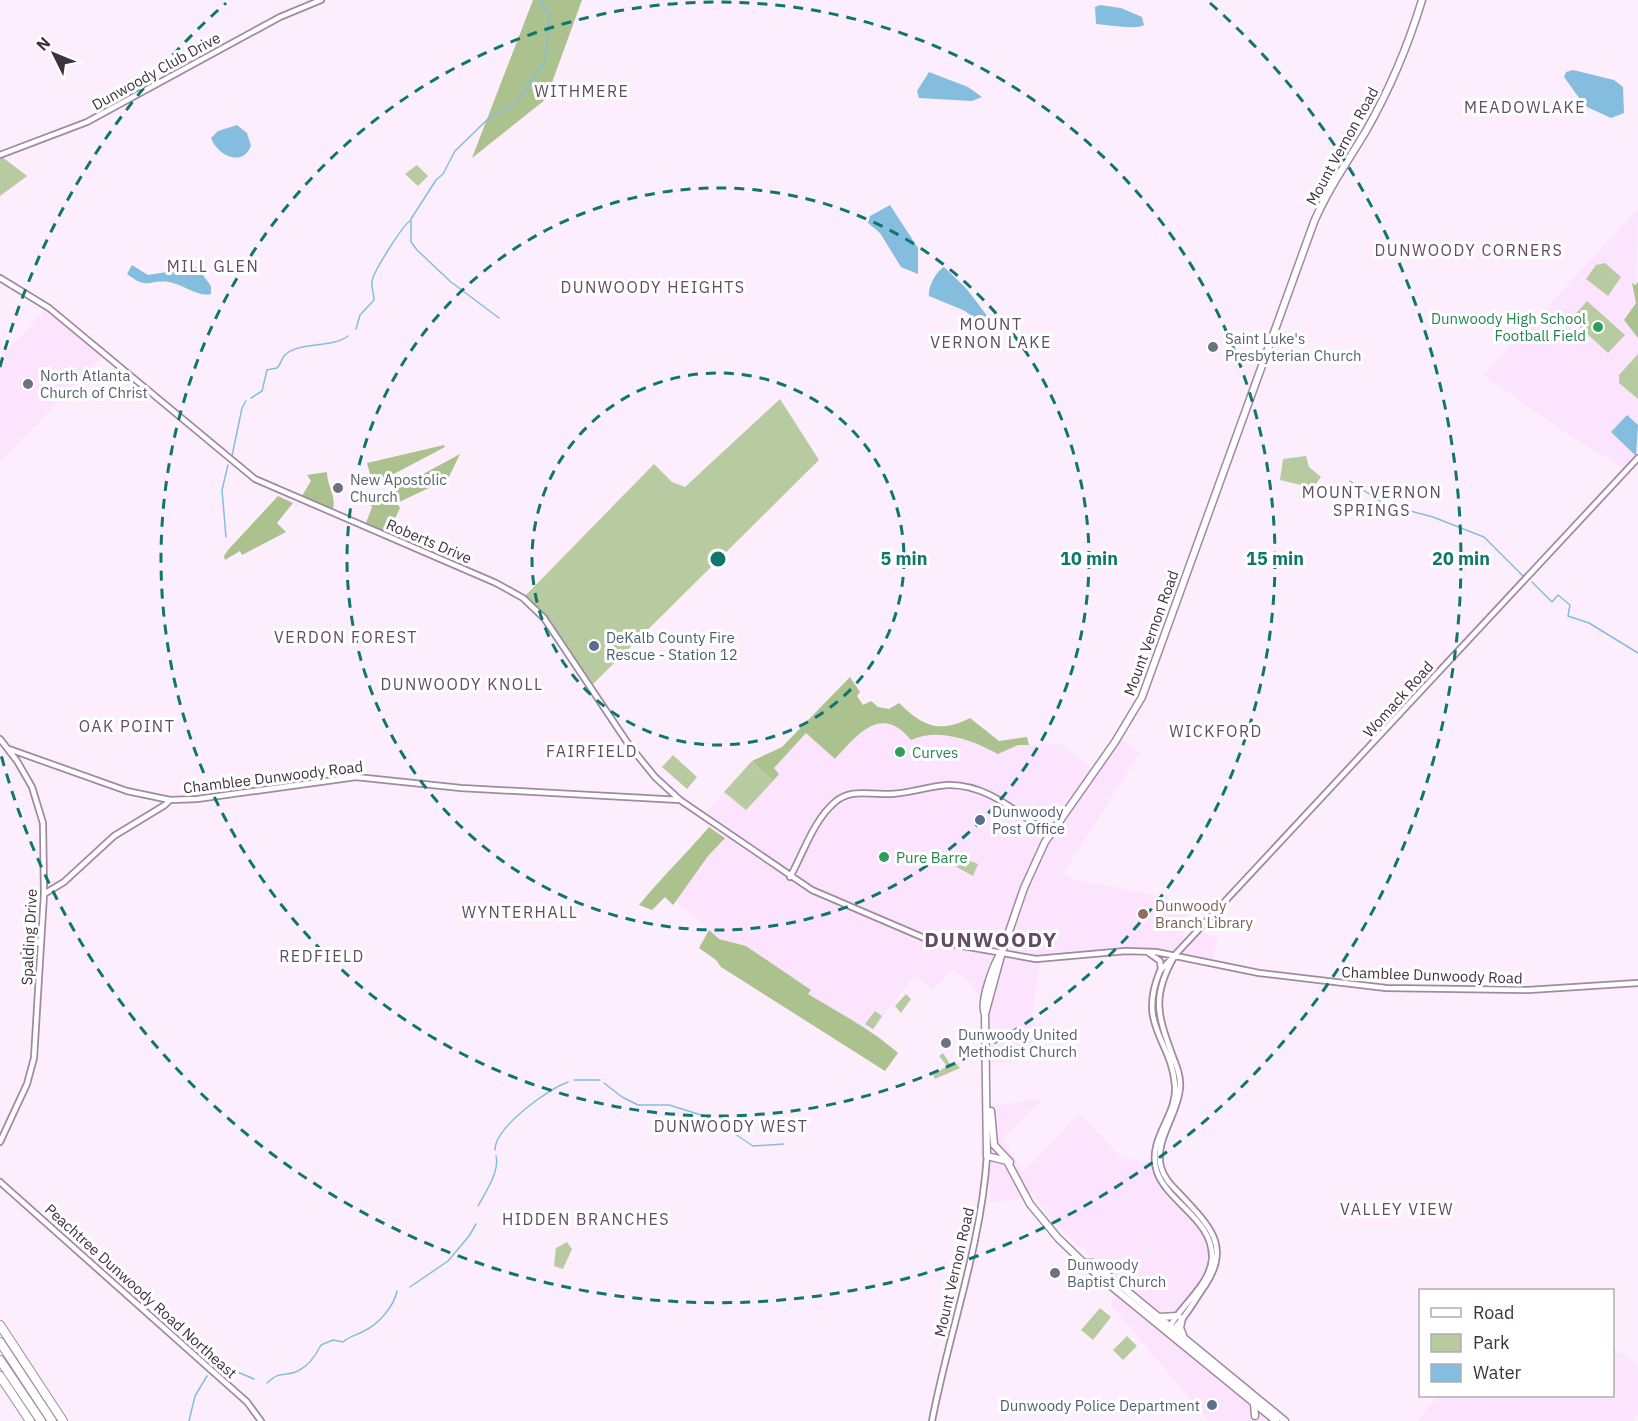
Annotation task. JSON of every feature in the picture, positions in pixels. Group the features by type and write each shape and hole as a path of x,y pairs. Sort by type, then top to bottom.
{"highway":[{"path":"0,1324 63,1421"},
{"path":"0,1342 52,1421"},
{"path":"0,1360 40,1421"},
{"path":"0,1376 30,1421"}],"main road":[{"name":"Mount Vernon Road","path":"987,1156 985,1014 1002,952 1028,877 1050,834 1115,742 1142,697 1314,222 1324,198 1387,92 1408,44 1422,0"},
{"path":"988,1103 993,1122 994,1145 1008,1158 1010,1166"},
{"path":"987,1156 1002,1158 1010,1166 1042,1220 1087,1263 1089,1268 1183,1336 1285,1421"},
{"path":"1087,1263 1093,1263 1159,1317 1276,1421"},
{"path":"1159,1317 1180,1317 1183,1336"},
{"path":"1254,1403 1255,1416"}],"street":[{"name":"Dunwoody Club Drive","path":"0,155 87,122 280,17 321,0"},
{"name":"Roberts Drive","path":"0,278 49,308 255,480 495,583 523,598 549,624 629,745 666,788 680,800"},
{"name":"Womack Road","path":"1176,955 1638,458"},
{"name":"Spalding Drive","path":"0,739 9,749 32,787 40,810 44,837 44,894 34,1063 27,1084 0,1142"},
{"name":"Chamblee Dunwoody Road","path":"9,749 127,791 170,800 197,799 356,777 461,788 680,800 790,877 828,898 929,940 1041,959 1107,952 1148,952 1176,955 1259,973 1386,988 1528,990 1638,983"},
{"path":"790,877 808,840 828,809 842,797 855,793 892,794 946,785 970,787 992,796 1050,834"},
{"path":"656,797 666,788"},
{"path":"44,894 64,882 114,836 170,800"},
{"path":"24,954 40,940"},
{"path":"1148,952 1160,961 1152,1017 1172,1071 1175,1088 1156,1142 1155,1164 1162,1182 1204,1231 1209,1241 1212,1258 1203,1280 1180,1317"},
{"path":"1160,971 1176,955"},
{"path":"1171,1329 1210,1277 1218,1252 1211,1231 1164,1175 1159,1159 1161,1145 1177,1106 1180,1084 1158,1010 1164,975 1176,955"},
{"name":"Mount Vernon Road","path":"932,1421 960,1296 978,1235 987,1156"},
{"name":"Peachtree Dunwoody Road Northeast","path":"0,1182 247,1402 261,1421"}],"shaded area":[{"path":"1638,209 1636,303 1624,320 1638,338 1638,454 1623,468 1566,433 1483,375"},
{"path":"47,308 71,322 105,353 0,462 0,358"},
{"path":"878,723 973,740 998,754 1018,745 1061,744 1096,771 1121,739 1140,752 1064,873 1077,880 1165,897 1189,910 1183,939 1203,933 1218,937 1211,964 1144,952 1116,951 1047,959 1040,964 1031,1021 1045,1026 1043,1033 1026,1060 989,1064 988,1106 1042,1099 1003,1139 1023,1172 1079,1114 1122,1158 1159,1164 1167,1182 1195,1209 1212,1235 1220,1265 1181,1335 1252,1386 1260,1405 1280,1421 1209,1421 1110,1304 1124,1283 1071,1239 1049,1217 1032,1193 1018,1199 989,1203 991,1188 981,1183 981,999 967,980 953,969 934,990 914,976 873,1031 852,1022 808,994 810,990 746,946 719,939 676,901 708,856 730,831 706,813 724,792 746,810 779,773 774,768 806,733 835,759 863,728"},
{"path":"1614,1349 1638,1364 1638,1414 1632,1421 1417,1421 1437,1397 1614,1397"}],"green space":[{"path":"533,0 582,0 546,99 472,158"},
{"path":"0,157 27,176 0,196"},
{"path":"417,165 428,176 418,186 405,174"},
{"path":"1605,263 1621,277 1608,296 1586,279 1596,265"},
{"path":"1638,282 1638,338 1624,320 1636,303 1632,283 1635,285"},
{"name":"Dunwoody High School Football Field","path":"1587,301 1625,335 1608,353 1571,319"},
{"path":"1638,354 1638,399 1619,383 1619,375"},
{"path":"780,399 819,460 592,685 547,621 523,598 654,464 672,482 685,487"},
{"path":"444,445 445,447 373,485 367,463"},
{"path":"460,454 448,479 397,503 400,508 389,531 382,531 366,523 372,507 370,503"},
{"path":"1306,456 1309,467 1321,477 1313,488 1280,480 1283,459"},
{"path":"327,472 334,502 332,512 300,499 311,481 307,475"},
{"path":"278,496 293,503 277,523 286,532 242,555 240,551 225,560 224,556 228,550"},
{"path":"850,677 860,692 857,696 863,705 871,701 878,707 889,709 899,703 924,722 940,726 949,726 970,718 999,741 1027,737 1029,745 1018,745 998,754 967,740 944,735 921,736 911,740 900,729 890,724 880,724 870,727 852,740 835,759 806,733 774,768 779,774 773,781 752,761 782,747"},
{"path":"673,755 697,777 687,789 662,767"},
{"path":"752,761 773,781 746,810 724,792"},
{"path":"709,827 725,838 708,856 673,905 665,897 652,910 639,905 656,885"},
{"path":"957,859 960,860 959,864 966,867 970,861 978,864 973,876 955,866"},
{"path":"709,930 719,939 746,946 811,990 808,994 888,1044 898,1053 885,1071 721,967 716,960 699,948"},
{"path":"906,994 911,999 901,1013 895,1006"},
{"path":"875,1011 882,1016 873,1029 865,1024"},
{"path":"943,1053 950,1064 955,1062 960,1068 935,1079 933,1075 947,1066 939,1056"},
{"path":"567,1242 572,1249 563,1269 554,1266 556,1248"},
{"path":"1100,1308 1111,1317 1093,1340 1081,1330"},
{"path":"1127,1336 1137,1346 1123,1360 1113,1350"}],"water":[{"path":"1100,5 1121,8 1142,17 1144,25 1129,27 1096,24 1095,7"},
{"path":"1573,70 1614,80 1623,87 1624,113 1611,118 1585,106 1564,77 1566,72"},
{"path":"929,72 968,87 982,97 972,101 919,98 917,91"},
{"path":"237,125 247,133 251,146 247,153 236,158 219,150 211,138 218,131"},
{"path":"890,205 918,248 918,274 901,267 880,233 868,223 870,216"},
{"path":"132,265 148,275 197,267 211,286 211,294 201,294 178,284 141,282 127,274"},
{"path":"944,267 966,288 988,317 986,325 963,310 929,296 933,280"},
{"path":"1627,415 1638,425 1636,456 1611,432"}],"waterway":[{"path":"499,318 451,282 417,250 411,242 411,219 436,180 443,174 455,151 489,118 515,104 545,62 550,15 539,0"},
{"path":"356,329 360,315 374,300 372,281 378,268 395,239 411,220"},
{"path":"251,398 262,391 267,370 277,368 290,351 341,340 348,336"},
{"path":"232,456 242,408 246,401"},
{"path":"226,537 222,490 228,465"},
{"path":"1350,481 1384,504 1433,517 1484,537 1523,576"},
{"path":"1532,582 1552,602 1558,595 1570,605 1568,616 1589,623 1638,653"},
{"path":"574,1080 600,1080"},
{"path":"495,1150 497,1141 513,1120 548,1092 568,1082"},
{"path":"604,1083 622,1097 638,1105 669,1105 711,1118 753,1146 784,1144"},
{"path":"478,1206 494,1175 496,1156"},
{"path":"410,1287 448,1261 476,1224"},
{"path":"267,1383 276,1376 302,1369 317,1353 321,1345 333,1340 343,1342 370,1328 389,1308 397,1291"},
{"path":"217,1367 221,1365 254,1379"},
{"path":"189,1421 195,1396 207,1376"}],"place":[{"name":"Dunwoody High School Football Field","path":"1598,327"},
{"name":"Saint Luke's Presbyterian Church","path":"1213,347"},
{"name":"North Atlanta Church of Christ","path":"28,384"},
{"name":"New Apostolic Church","path":"338,488"},
{"name":"DeKalb County Fire Rescue - Station 12","path":"594,646"},
{"name":"Curves","path":"900,752"},
{"name":"Dunwoody Post Office","path":"980,820"},
{"name":"Pure Barre","path":"884,857"},
{"name":"Dunwoody Branch Library","path":"1143,914"},
{"name":"Dunwoody United Methodist Church","path":"946,1043"},
{"name":"Dunwoody Baptist Church","path":"1055,1273"},
{"name":"Dunwoody Police Department","path":"1212,1405"}],"district":[{"name":"WITHMERE","path":"582,91"},
{"name":"MEADOWLAKE","path":"1525,107"},
{"name":"DUNWOODY CORNERS","path":"1469,250"},
{"name":"MILL GLEN","path":"213,266"},
{"name":"DUNWOODY HEIGHTS","path":"653,287"},
{"name":"MOUNT VERNON LAKE","path":"991,333"},
{"name":"MOUNT VERNON SPRINGS","path":"1372,501"},
{"name":"VERDON FOREST","path":"346,637"},
{"name":"DUNWOODY KNOLL","path":"462,684"},
{"name":"OAK POINT","path":"127,726"},
{"name":"WICKFORD","path":"1216,731"},
{"name":"FAIRFIELD","path":"592,751"},
{"name":"WYNTERHALL","path":"520,912"},
{"name":"DUNWOODY","path":"991,939"},
{"name":"REDFIELD","path":"322,956"},
{"name":"DUNWOODY WEST","path":"731,1126"},
{"name":"VALLEY VIEW","path":"1397,1209"},
{"name":"HIDDEN BRANCHES","path":"586,1219"}]}
